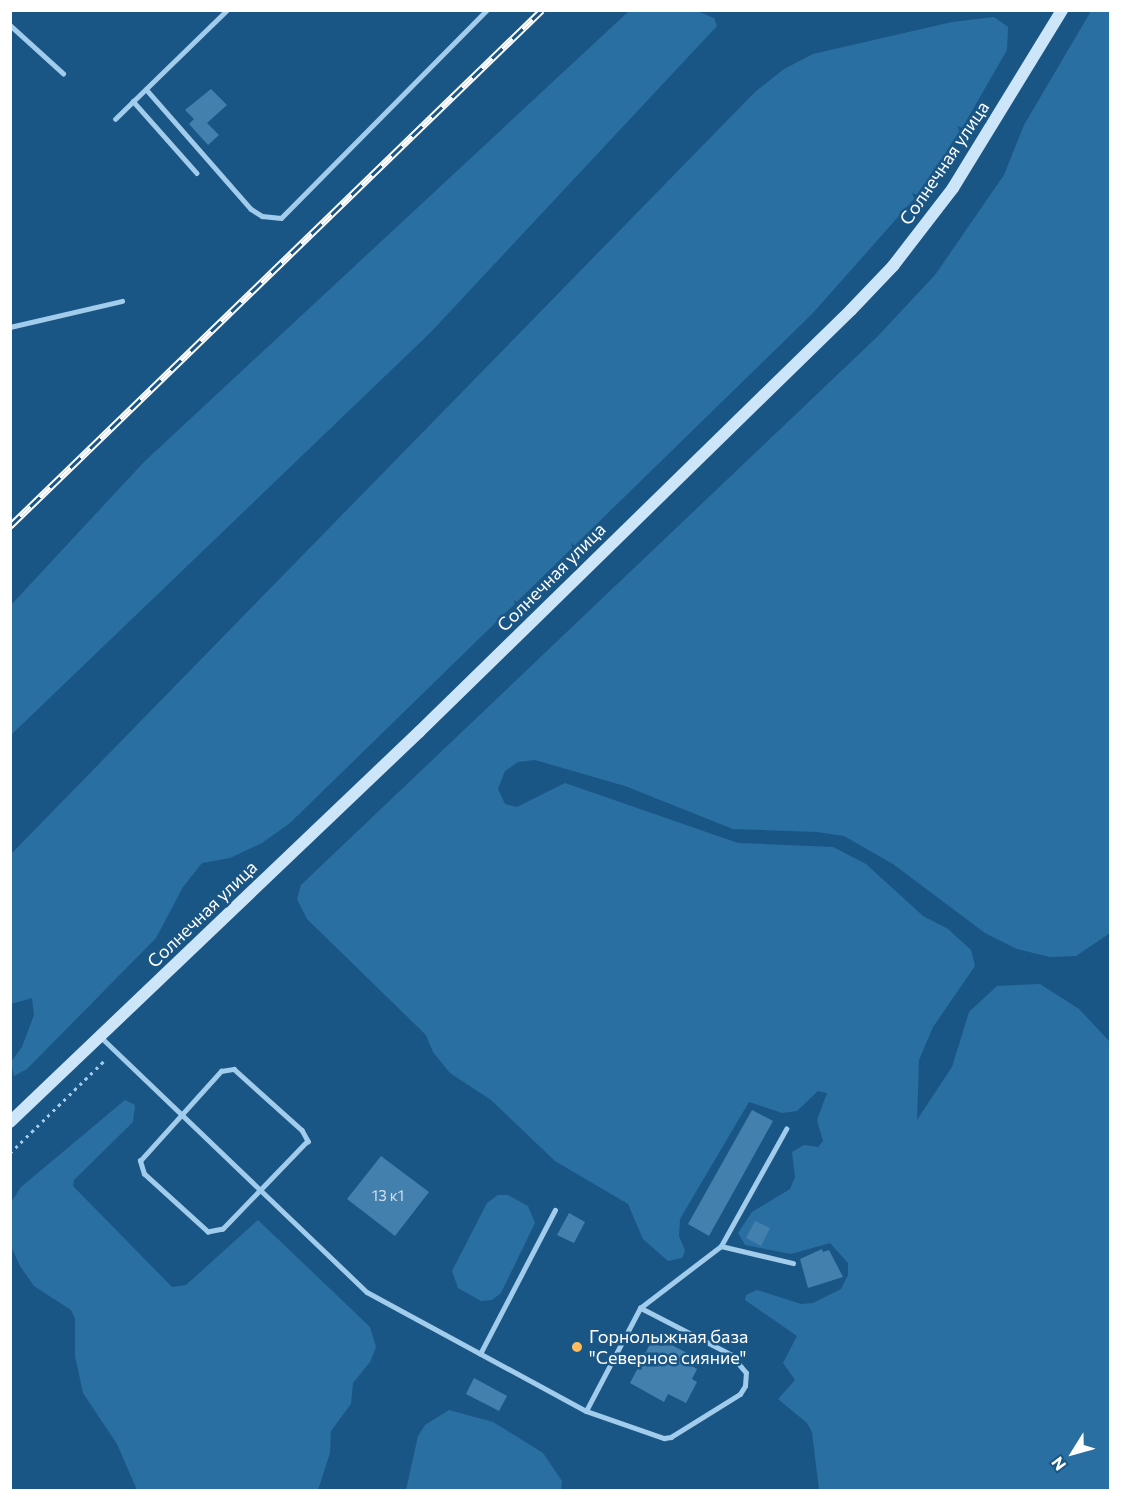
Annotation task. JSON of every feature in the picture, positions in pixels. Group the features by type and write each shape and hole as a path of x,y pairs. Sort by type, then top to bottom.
{"street":[{"name":"Солнечная улица","path":"10,1122 419,732 886,273 953,188 1062,10"}],"lane":[{"path":"115,119 227,10"},
{"path":"146,89 251,209 262,216 281,218 487,10"},
{"path":"10,25 63,73"},
{"path":"133,101 197,173"},
{"path":"10,327 122,301"},
{"path":"100,1036 368,1293 586,1411 664,1438 671,1437 684,1432 743,1389 746,1373 731,1355 640,1308"},
{"path":"234,1069 302,1130 308,1141 306,1148 223,1229 208,1232 153,1182 140,1167 142,1153 180,1113 221,1071 234,1069"},
{"path":"586,1411 640,1308 721,1246 786,1129"},
{"path":"480,1354 555,1210"},
{"path":"721,1246 793,1263"}],"path":[{"path":"10,1153 104,1061"}],"shaded area":[{"path":"629,11 697,11 714,18 717,26 430,333 11,735 11,605 144,462"},
{"path":"1091,11 1110,11 1110,933 1076,956 1050,957 1017,949 985,933 893,864 844,836 817,832 733,829 625,786 535,760 518,762 505,771 498,789 505,804 517,807 565,783 738,843 833,847 866,864 923,916 948,929 971,950 975,966 933,1027 919,1060 917,1120 952,1067 969,1012 997,986 1040,984 1079,1009 1110,1042 1110,1490 819,1490 812,1432 807,1423 778,1399 795,1380 783,1363 797,1336 745,1300 746,1295 757,1290 801,1304 813,1303 841,1289 848,1275 848,1263 830,1243 791,1254 745,1245 738,1233 752,1212 790,1189 795,1177 792,1152 804,1145 818,1147 823,1141 817,1120 827,1093 818,1091 797,1111 782,1113 749,1102 680,1219 679,1236 685,1251 682,1258 668,1261 643,1239 628,1204 555,1161 491,1100 450,1073 433,1052 426,1035 307,919 297,899 301,885 877,337 935,275 1004,175 1024,125"},
{"path":"994,17 1008,27 1007,50 965,123 921,191 812,314 290,823 262,843 230,858 202,863 183,887 156,938 27,1069 14,1076 11,1062 22,1047 34,1015 32,998 11,1004 11,854 755,92 784,69 813,54 952,22"},
{"path":"125,1100 135,1105 133,1122 74,1180 73,1186 172,1287 186,1285 258,1220 370,1327 376,1347 370,1362 353,1383 351,1404 331,1431 330,1453 318,1490 137,1490 117,1444 83,1393 75,1356 75,1319 71,1310 34,1286 20,1266 11,1246 10,1204 21,1187"},
{"path":"498,1195 508,1195 528,1206 535,1223 501,1293 492,1300 481,1301 458,1288 452,1271 487,1203"},
{"path":"449,1410 493,1422 543,1453 562,1481 561,1490 406,1490 418,1436 425,1425"}],"building":[{"path":"211,89 227,105 207,123 219,135 208,145 189,124 194,119 185,110"},
{"path":"752,1110 773,1121 709,1236 688,1224"},
{"path":"381,1156 429,1192 395,1236 347,1199"},
{"path":"569,1213 585,1222 574,1243 557,1235"},
{"path":"755,1221 770,1228 761,1246 746,1238"},
{"path":"822,1249 823,1252 829,1250 843,1277 808,1288 800,1259"},
{"path":"654,1336 689,1354 685,1362 697,1369 692,1379 697,1382 686,1403 668,1394 664,1402 630,1383 639,1366 635,1361 646,1352"},
{"path":"474,1378 507,1396 499,1411 466,1394"}],"railway":[{"path":"10,526 542,10"}],"place":[{"name":"Горнолыжная база \"Северное сияние\"","path":"577,1347"}]}
